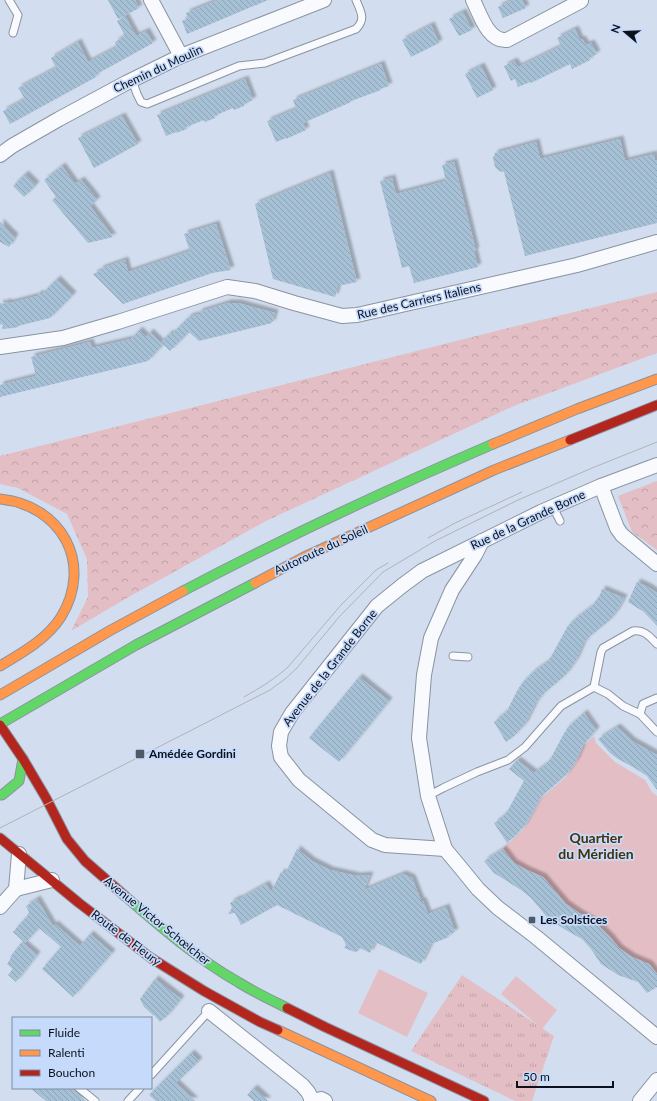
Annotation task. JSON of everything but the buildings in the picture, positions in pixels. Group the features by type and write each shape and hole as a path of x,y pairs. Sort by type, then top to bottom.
{"main road":[{"name":"Autoroute du Soleil","path":"0,695 141,614 248,557 335,515 501,440 657,379"},
{"name":"Autoroute du Soleil","path":"0,724 136,645 304,557 494,470 657,405"},
{"path":"0,499 25,504 44,514 54,523 65,536 69,544 75,569 74,584 70,601 61,618 43,639 0,666"},
{"name":"Avenue Victor Schœlcher","path":"0,724 24,759 67,839 85,861 135,905 183,944 237,982 325,1030 484,1101"},
{"path":"0,796 19,781 24,759"},
{"path":"0,838 52,880"},
{"name":"Route de Fleury","path":"52,880 151,958 204,991 260,1022 324,1049 431,1101"}],"street":[{"path":"151,0 181,56"},
{"name":"Chemin du Moulin","path":"0,155 12,146 60,118 181,56 324,0"},
{"path":"473,0 490,34 503,41 581,1"},
{"name":"Rue des Carriers Italiens","path":"0,347 63,338 136,317 227,287 255,291 342,316 356,316 577,266 657,242"},
{"name":"Rue de la Grande Borne","path":"403,584 422,571 500,533 523,520 601,486 657,465"},
{"path":"601,486 617,528 622,536 657,564"},
{"path":"482,541 475,555 452,590 431,638 424,675 419,738 428,796 445,849 478,889 498,908 656,1035"},
{"name":"Avenue de la Grande Borne","path":"403,584 377,606 292,713 281,732 279,746 281,757 299,780 372,840 385,845 445,849"},
{"path":"16,889 20,854"},
{"path":"0,907 16,889 52,880"},
{"path":"209,1011 302,1085 316,1101"},
{"path":"640,1101 657,1080"}],"lane":[{"path":"9,0 18,16 13,33"},
{"path":"132,80 141,102 147,104 239,66 265,63 356,29 361,24 362,14 357,2"},
{"path":"553,507 560,522"},
{"path":"428,796 470,775 508,760 525,747 561,706 594,687 601,652 605,646 636,630 645,633 657,644"},
{"path":"453,656 468,658"},
{"path":"594,687 608,694 623,706 640,714 657,732"},
{"path":"640,714 643,704 657,698"},
{"path":"152,1074 209,1011"},
{"path":"80,1089 95,1101"},
{"path":"128,1101 137,1094"}],"green space":[{"path":"657,292 657,353 514,406 266,521 127,598 71,631 88,597 87,559 67,514 18,488 0,484 0,456"},
{"path":"657,481 657,550 632,532 618,496"},
{"path":"657,513 657,533 647,525"},
{"path":"594,736 596,743 615,762 645,780 652,792 657,796 657,974 649,964 632,957 619,948 595,922 566,904 543,877 514,863 503,849 507,843 522,831 542,798 566,777 576,763 584,746"},
{"path":"379,969 428,993 407,1037 358,1013"},
{"path":"462,975 554,1036 532,1101 515,1101 411,1051"},
{"path":"516,976 557,1010 542,1029 501,994"}],"tram line":[{"path":"0,828 270,690 296,669 339,617 383,572 435,541 518,500 657,442"},
{"path":"428,538 455,523 522,492"},
{"path":"244,697 267,683 288,667 341,605 376,570 388,563"}],"traffic: fast":[{"path":"183,591 336,514 493,444"},
{"path":"0,724 136,645 255,583"},
{"path":"0,795 19,781 23,759"},
{"path":"125,896 165,931 209,964 250,989 287,1008"}],"traffic: slow":[{"path":"493,444 577,409 657,379"},
{"path":"255,583 304,557 494,470 570,440"},
{"path":"0,499 21,504 40,512 55,525 66,540 72,558 74,577 70,597 61,617 55,625 34,645 0,666"},
{"path":"0,695 111,630 183,591"},
{"path":"278,1030 431,1101"}],"traffic: jam":[{"path":"570,440 657,405"},
{"path":"0,725 23,759 46,798 67,839 85,861 125,896"},
{"path":"0,838 79,903 151,958 204,991 260,1022 278,1030"},
{"path":"287,1008 484,1101"}],"place":[{"name":"Amédée Gordini","path":"140,754"},
{"name":"Les Solstices","path":"532,920"}],"district":[{"name":"Quartier du Méridien","path":"596,846"}]}
